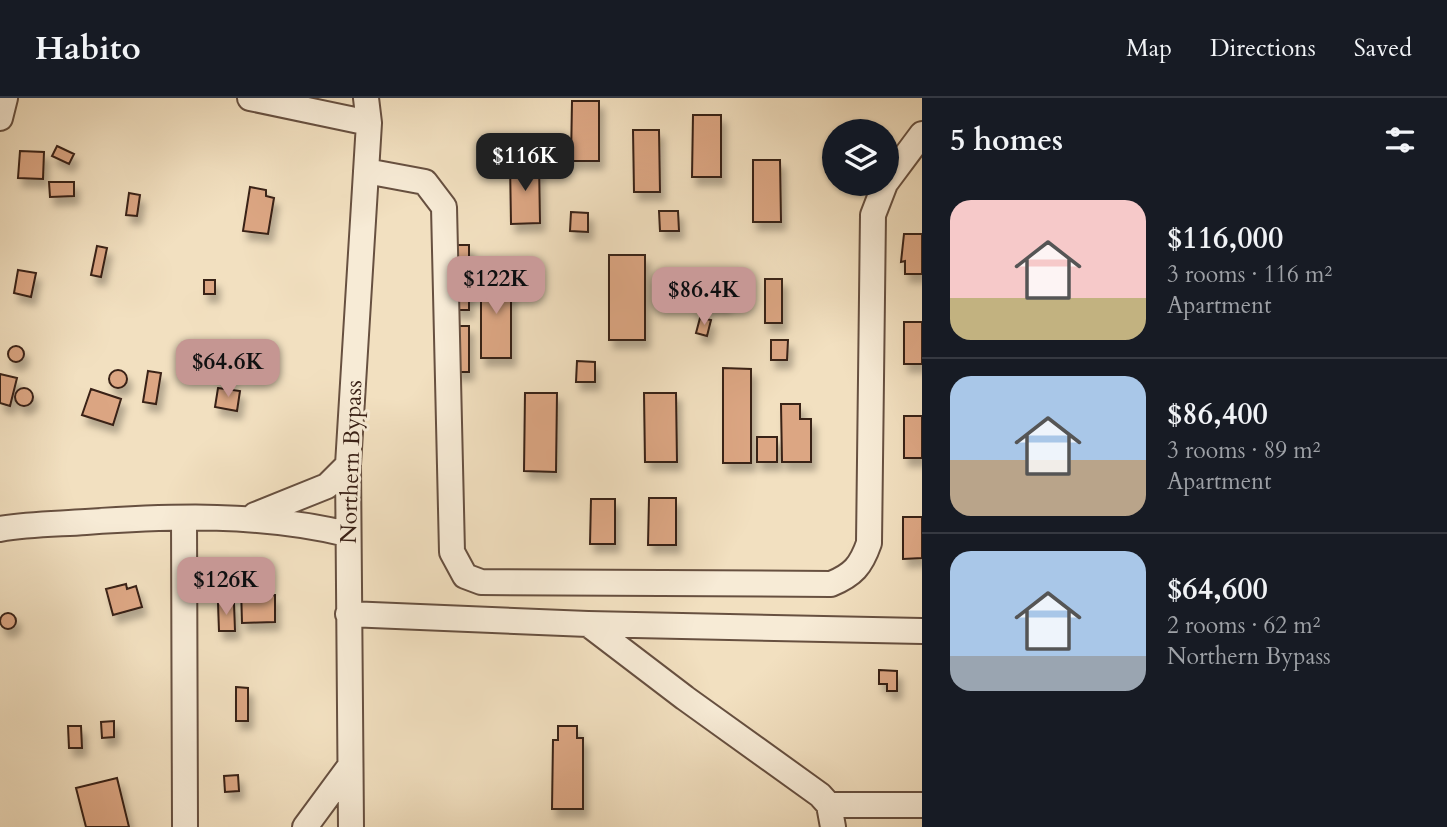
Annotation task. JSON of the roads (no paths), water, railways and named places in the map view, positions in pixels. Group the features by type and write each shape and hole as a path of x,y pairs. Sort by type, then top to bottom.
{"street":[{"path":"0,118 5,98"},
{"path":"250,98 369,123"},
{"name":"Northern Bypass","path":"351,827 348,465 369,123 366,98"},
{"path":"899,165 922,134"},
{"path":"366,171 425,182 444,207 452,552 465,576 481,582 831,584 851,575 862,563 869,543 873,215 880,196"},
{"path":"248,517 310,495 327,486 348,465"},
{"path":"0,529 248,517 312,525 347,534"},
{"path":"184,518 184,827"},
{"path":"348,614 588,624 922,631"},
{"path":"588,624 820,795 831,816 922,805"},
{"path":"305,827 350,766"}]}
